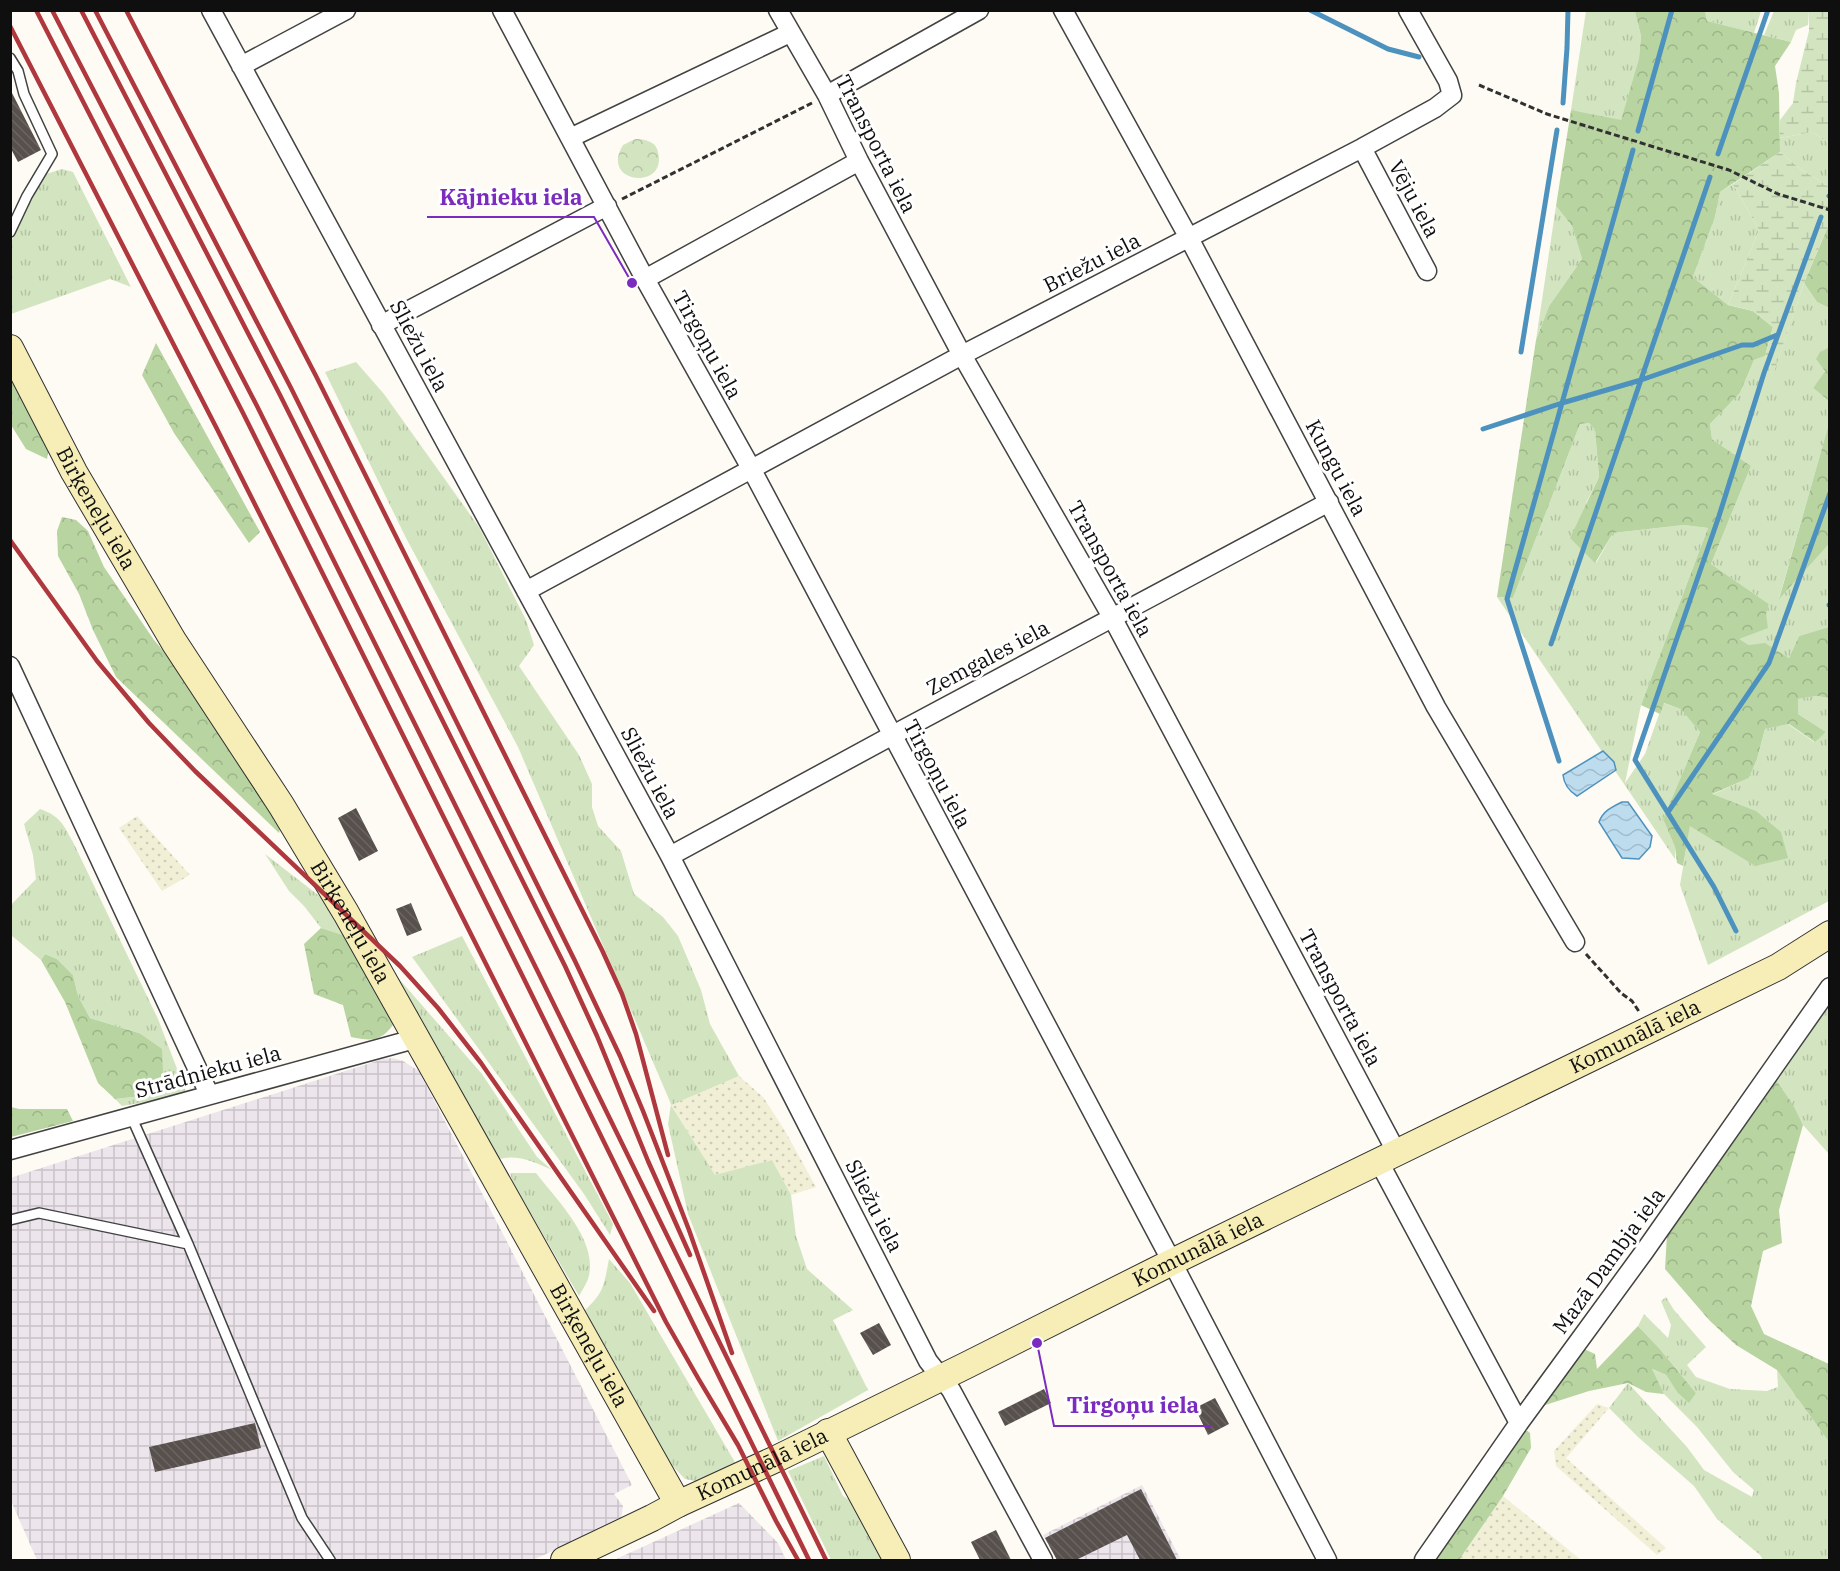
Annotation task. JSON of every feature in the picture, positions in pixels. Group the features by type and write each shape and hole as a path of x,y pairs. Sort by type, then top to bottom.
{"main road":[{"name":"Birķeneļu iela","path":"10,348 74,472 174,642 281,805 346,913 678,1504"},
{"name":"Komunālā iela","path":"564,1560 776,1459 1778,967 1830,934"},
{"path":"828,1432 897,1560"}],"street":[{"name":"Sliežu iela","path":"211,10 669,856 928,1361 951,1389 1043,1560"},
{"path":"241,66 346,10"},
{"name":"Tirgoņu iela","path":"502,10 645,279 752,471 1327,1560"},
{"name":"Transporta iela","path":"778,10 827,95 859,161 962,355 1112,617 1388,1157 1520,1423"},
{"path":"827,95 979,10"},
{"name":"Kungu iela","path":"1063,10 1189,238 1436,707 1575,942"},
{"name":"Briežu iela","path":"526,591 752,471 962,355 1435,108 1452,95 1448,81 1408,10"},
{"path":"570,138 790,33"},
{"name":"Vēju iela","path":"1362,148 1427,272"},
{"path":"645,279 859,161"},
{"path":"381,325 607,206"},
{"name":"Zemgales iela","path":"669,856 1329,502"},
{"path":"10,666 209,1094"},
{"name":"Mazā Dambja iela","path":"1424,1560 1830,987"},
{"name":"Strādnieku iela","path":"10,1150 418,1038"}],"lane":[{"path":"10,58 18,71 24,94 52,154 27,196 10,232"},
{"path":"131,1116 188,1244 302,1518 330,1560"},
{"path":"10,1220 39,1214 188,1244"}],"path":[{"path":"1479,85 1547,114 1729,170 1778,194 1830,210"},
{"path":"607,206 827,95"},
{"path":"1575,942 1621,993 1635,1004"}],"shaded area":[{"path":"137,816 190,875 162,891 119,828"},
{"path":"393,1058 419,1071 632,1485 614,1494 623,1506 621,1520 533,1560 37,1560 11,1501 10,1178 383,1059"},
{"path":"739,1076 763,1097 784,1129 816,1187 791,1195 772,1160 715,1176 671,1104"},
{"path":"1597,1404 1609,1408 1566,1458 1666,1548 1657,1555 1556,1466 1554,1451"},
{"path":"1142,1485 1181,1560 1057,1560 1043,1535"},
{"path":"1503,1496 1581,1560 1459,1560"},
{"path":"739,1503 778,1543 786,1560 614,1560"}],"green space":[{"path":"1633,10 1641,36 1639,58 1621,121 1571,110 1586,11"},
{"path":"1633,11 1705,11 1707,21 1791,42 1775,66 1779,93 1780,152 1720,192 1715,217 1693,277 1728,305 1753,311 1773,327 1765,356 1754,360 1740,393 1710,424 1712,439 1751,466 1711,564 1769,604 1766,614 1768,628 1739,639 1749,645 1765,643 1789,658 1799,636 1829,627 1829,698 1817,696 1798,699 1798,714 1826,732 1815,742 1789,724 1765,729 1749,778 1712,794 1756,811 1781,832 1788,858 1755,866 1690,826 1683,866 1677,863 1675,847 1663,819 1700,732 1681,709 1664,703 1660,714 1641,705 1708,528 1684,525 1613,533 1595,563 1570,538 1599,477 1595,430 1589,423 1580,424 1513,598 1497,597 1536,340 1549,306 1582,259 1572,226 1556,206 1571,110 1621,120 1639,58 1641,36"},
{"path":"1705,11 1761,11 1754,33 1707,21"},
{"path":"1774,11 1809,11 1808,25 1796,30 1791,42 1764,35"},
{"path":"1809,11 1829,11 1829,143 1812,132 1780,138 1780,120 1793,103 1809,31"},
{"path":"1812,132 1829,143 1829,187 1799,168 1780,152 1780,138"},
{"path":"635,139 646,140 657,148 658,164 653,173 645,177 635,178 626,175 620,168 618,158 623,145"},
{"path":"1780,152 1799,168 1829,187 1829,224 1804,283 1772,378 1765,356 1773,327 1753,311 1728,305 1759,230 1733,184"},
{"path":"62,169 73,172 131,287 110,279 11,314 11,242 33,193 46,174"},
{"path":"1733,184 1759,230 1728,305 1693,277 1715,217 1720,192"},
{"path":"1556,206 1572,226 1582,259 1549,306 1536,340"},
{"path":"1829,224 1829,308 1817,302 1804,283"},
{"path":"1804,283 1817,302 1829,308 1829,347 1820,352 1825,371 1813,388 1829,401 1829,424 1779,598 1829,544 1830,627 1799,636 1789,658 1738,639 1765,614 1769,604 1711,564 1751,466 1712,439 1710,424 1740,393 1754,360 1765,356 1772,377"},
{"path":"156,343 260,532 249,543 174,433 142,375"},
{"path":"1829,347 1829,401 1813,388 1825,371 1816,359 1820,352"},
{"path":"356,362 384,394 479,527 526,620 534,645 519,666 579,755 592,784 592,807 598,826 621,851 634,894 663,917 678,936 701,990 710,1024 739,1076 671,1105 715,1175 772,1160 791,1195 796,1236 807,1269 853,1310 833,1320 868,1390 778,1441 688,1214 668,1124 671,1104 518,747 406,538 325,372"},
{"path":"10,368 49,448 47,459 26,449 11,425"},
{"path":"1589,423 1595,430 1599,477 1586,503 1596,563 1613,533 1684,525 1708,528 1641,705 1625,783 1645,754 1663,703 1682,709 1700,732 1663,819 1675,847 1675,859 1497,597 1513,598 1580,424"},
{"path":"1829,424 1829,544 1779,599 1828,427"},
{"path":"62,517 76,520 88,531 104,567 154,640 194,687 281,825 279,833 116,677 93,630 79,594 58,556 57,531"},
{"path":"1817,696 1829,698 1829,901 1708,965 1680,885 1690,825 1755,866 1711,795 1749,778 1765,729 1788,724 1814,742 1826,732 1798,714 1798,699"},
{"path":"40,809 60,821 73,842 158,1019 187,1095 122,1106 115,1099 142,1096 139,1033 90,1018 78,996 73,975 57,959 45,954 41,960 11,935 10,906 36,879 33,855 24,824"},
{"path":"265,854 322,898 333,919 346,936 321,928 289,891"},
{"path":"321,928 346,936 380,991 393,1025 384,1035 375,1039 351,1037 343,1005 314,994 304,944"},
{"path":"462,936 613,1224 610,1235 584,1194 412,957"},
{"path":"45,954 57,959 73,975 78,996 90,1018 139,1033 162,1049 162,1079 142,1096 115,1099 98,1083 65,1002 41,960"},
{"path":"380,957 482,1074 537,1157 552,1170 519,1158 499,1159"},
{"path":"1829,1006 1829,1154 1803,1125 1776,1080"},
{"path":"1776,1080 1803,1125 1779,1210 1782,1243 1763,1251 1751,1306 1764,1334 1829,1364 1829,1442 1777,1370 1736,1345 1710,1321 1665,1269 1667,1235"},
{"path":"11,1107 67,1109 73,1121 11,1137"},
{"path":"510,1173 536,1173 564,1208 582,1236 588,1250 590,1265 588,1279 579,1296 514,1185"},
{"path":"609,1259 630,1283 736,1464 700,1482 685,1479 659,1452 584,1311 596,1299 602,1288"},
{"path":"1666,1297 1674,1310 1706,1347 1687,1365 1696,1377 1730,1389 1767,1391 1778,1387 1777,1370 1829,1442 1829,1560 1763,1560 1717,1519 1694,1486 1609,1408 1628,1383 1687,1447 1704,1470 1752,1497 1754,1490 1733,1472 1697,1427 1664,1394 1651,1369 1666,1375 1677,1392 1696,1393 1638,1326 1644,1314 1668,1338 1671,1325 1661,1301"},
{"path":"1638,1326 1696,1393 1689,1403 1677,1392 1666,1375 1652,1369 1664,1394 1646,1392 1628,1383 1589,1391 1539,1407 1582,1348 1595,1354 1597,1369"},
{"path":"1524,1428 1530,1433 1531,1448 1503,1496 1459,1560 1433,1560"},
{"path":"824,1456 843,1496 855,1503 885,1560 831,1560 788,1471"}],"water":[{"path":"1603,751 1614,762 1616,770 1577,796 1567,787 1563,775"},
{"path":"1622,802 1628,802 1652,836 1650,847 1639,859 1622,858 1599,822 1605,812"}],"building":[{"path":"10,89 41,150 18,162 10,147"},
{"path":"356,808 378,851 359,861 338,818"},
{"path":"411,903 422,930 407,936 396,909"},
{"path":"879,1323 891,1345 873,1355 860,1333"},
{"path":"1044,1389 1051,1403 1005,1426 998,1412"},
{"path":"1215,1398 1229,1424 1208,1435 1195,1408"},
{"path":"255,1423 261,1448 155,1472 149,1447"},
{"path":"1141,1489 1177,1560 1140,1560 1127,1535 1076,1560 1057,1560 1045,1538"},
{"path":"996,1530 1011,1560 980,1560 971,1542"}],"waterway":[{"path":"1310,10 1388,49 1419,57"},
{"path":"1563,103 1568,10"},
{"path":"1638,131 1672,10"},
{"path":"1718,154 1768,10"},
{"path":"1521,352 1557,130"},
{"path":"1559,761 1507,599 1633,150"},
{"path":"1551,644 1710,177"},
{"path":"1736,931 1714,887 1635,760 1719,516 1764,373 1821,217"},
{"path":"1483,429 1641,380 1742,345 1753,345 1777,335"},
{"path":"1668,812 1769,663 1830,493"}],"railway":[{"path":"36,10 243,413 809,1560"},
{"path":"52,10 257,406 826,1560"},
{"path":"81,10 280,395 565,966 690,1255"},
{"path":"95,10 291,388 575,961 643,1111 689,1230 732,1353"},
{"path":"126,10 316,376 602,950 622,994 636,1034 668,1155"},
{"path":"10,26 216,427 666,1322 738,1445 798,1560"},
{"path":"10,540 97,661 149,723 195,771 400,966 438,1008 481,1063 654,1311"}],"place":[{"name":"Kājnieku iela","path":"632,283"},
{"name":"Tirgoņu iela","path":"1037,1343"}]}
